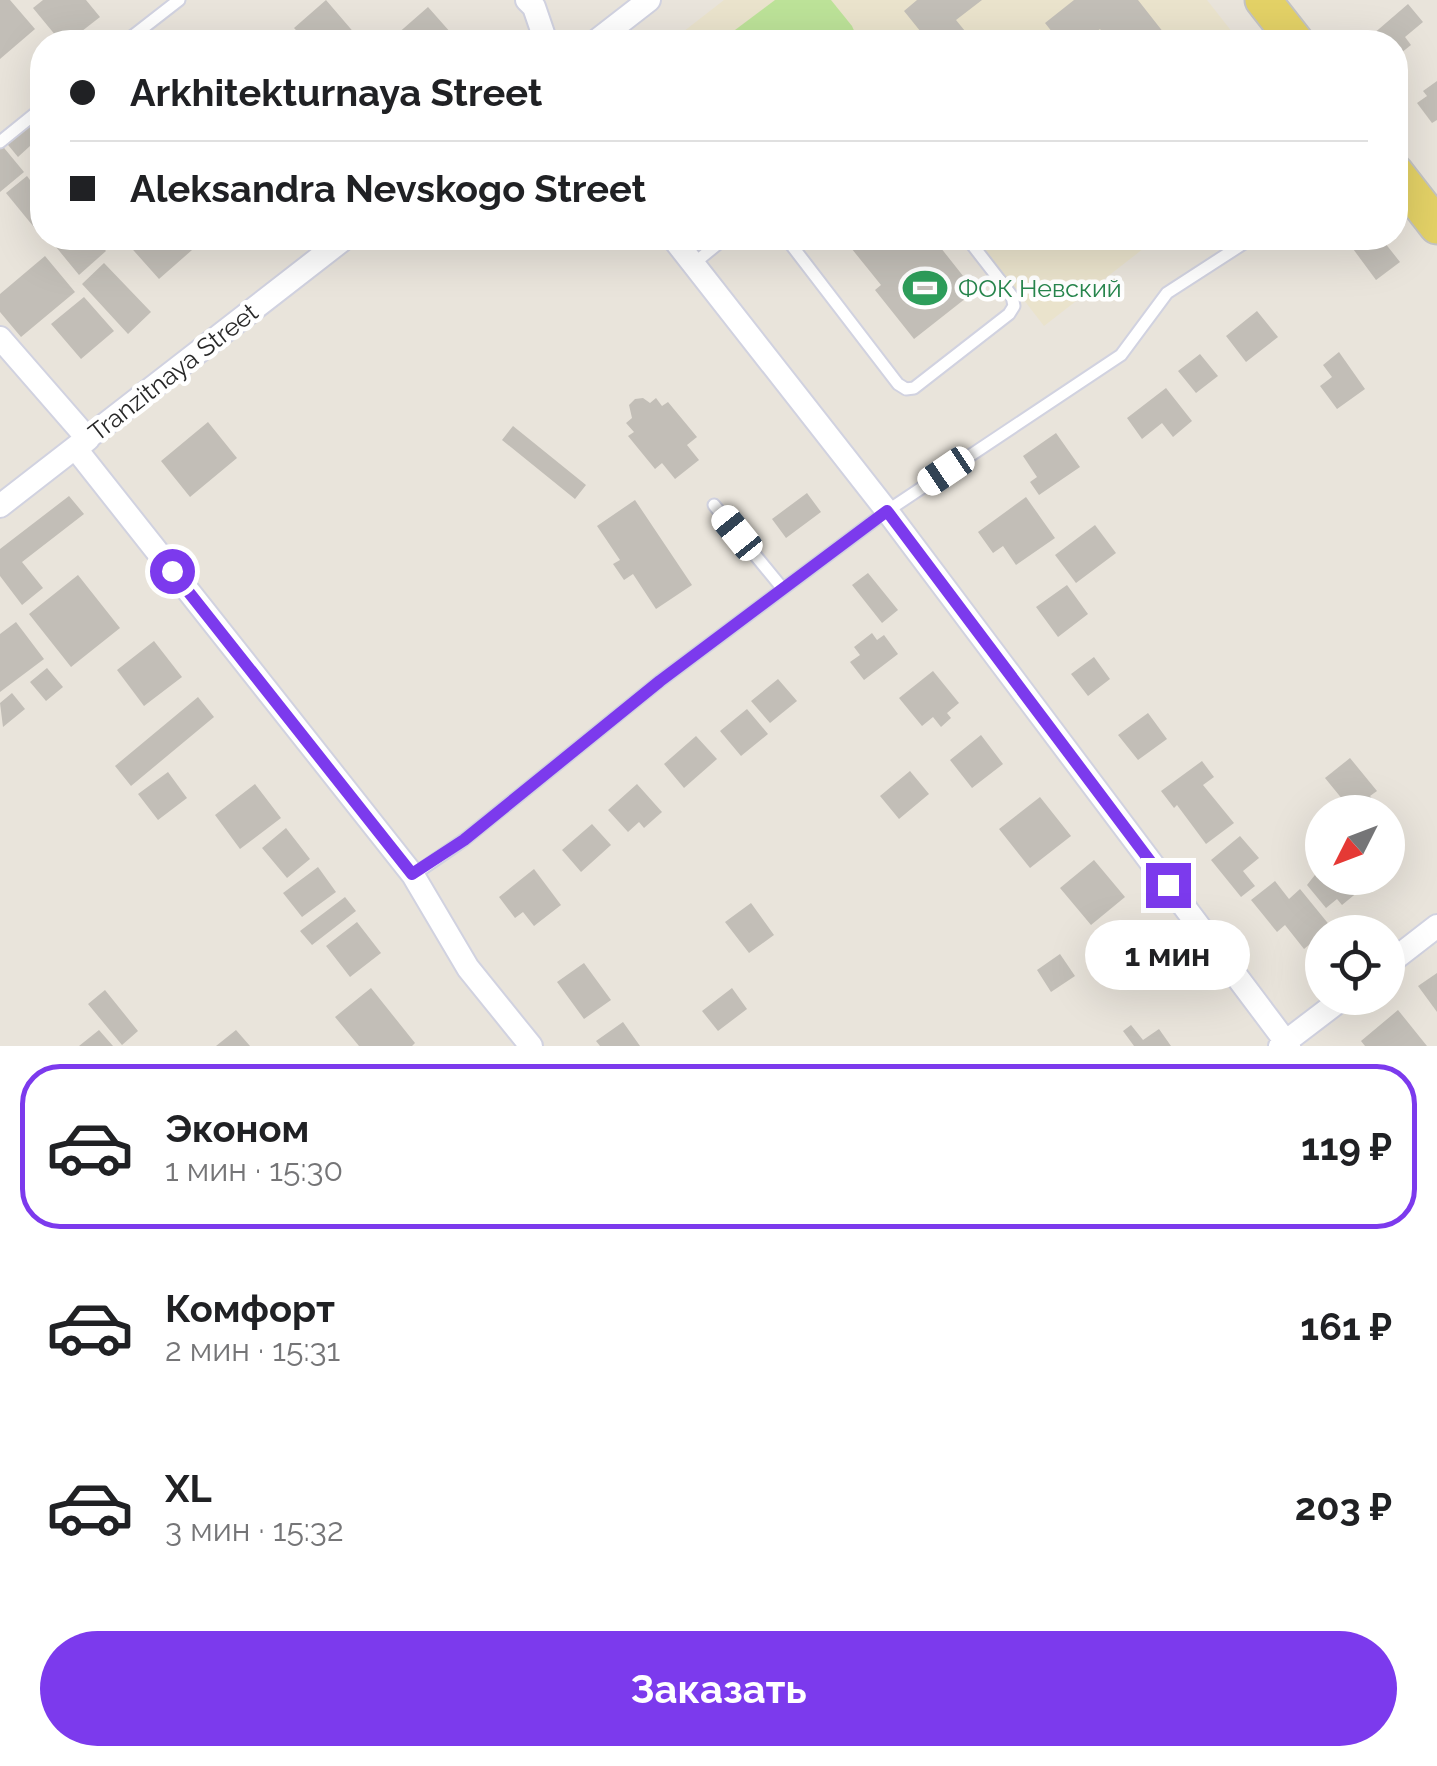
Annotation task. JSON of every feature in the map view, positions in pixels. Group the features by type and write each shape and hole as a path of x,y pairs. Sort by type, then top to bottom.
{"main road":[{"path":"1263,0 1287,30"},
{"path":"1408,189 1437,226"}],"street":[{"path":"527,0 534,7 542,30"},
{"path":"610,30 649,0"},
{"name":"Tranzitnaya Street","path":"0,506 331,250"},
{"path":"681,250 887,511 1285,1044 1322,1015"},
{"path":"0,338 412,874 468,968 531,1046"},
{"path":"1405,951 1437,926"}],"lane":[{"path":"140,30 179,0"},
{"path":"0,142 30,118"},
{"path":"692,266 711,250"},
{"path":"795,250 898,384 906,389 914,388 1009,314 1014,306 1012,296 977,250"},
{"path":"412,874 464,840 660,681 887,511 1121,355 1167,293 1233,250"},
{"path":"714,505 783,589"}],"shaded area":[{"path":"724,0 1207,0 1231,30 685,30"},
{"path":"985,250 1142,250 1044,326"}],"green space":[{"path":"775,0 831,0 854,30 735,30"}],"building":[{"path":"0,0 10,0 35,29 0,59"},
{"path":"43,0 86,0 100,17 83,30 51,30 33,8"},
{"path":"326,0 352,30 296,30"},
{"path":"917,0 982,0 956,20 964,30 919,30 904,11"},
{"path":"1074,0 1138,0 1162,30 1051,30 1045,23"},
{"path":"1408,4 1423,22 1408,34 1408,30 1378,30"},
{"path":"428,7 448,30 402,30"},
{"path":"1437,81 1437,120 1432,123 1417,103 1427,96 1423,91"},
{"path":"29,118 30,146 18,157 4,140"},
{"path":"0,143 24,172 0,192"},
{"path":"27,176 30,222 6,193"},
{"path":"58,250 105,250 106,251 79,275"},
{"path":"133,250 192,250 159,279"},
{"name":"ФОК Невский","path":"853,250 943,250 975,291 914,339 875,290 881,285"},
{"path":"1354,250 1390,250 1400,262 1376,280"},
{"path":"45,256 75,292 21,337 0,312 0,294"},
{"path":"104,263 151,312 128,334 82,284"},
{"path":"84,297 114,331 81,359 51,324"},
{"path":"1257,311 1278,337 1246,362 1226,336"},
{"path":"1339,352 1365,389 1337,409 1320,386 1332,377 1323,365"},
{"path":"1200,354 1218,376 1196,393 1178,371"},
{"path":"1166,388 1192,421 1173,437 1162,423 1142,439 1127,418"},
{"path":"643,398 650,403 656,398 662,406 668,402 697,437 687,445 699,460 675,479 662,463 655,469 628,436 634,432 626,423 632,418 629,405"},
{"path":"208,422 237,458 190,497 161,461"},
{"path":"513,426 586,485 575,499 502,440"},
{"path":"1056,433 1080,467 1039,495 1030,482 1037,477 1023,456"},
{"path":"807,493 821,512 786,538 772,519"},
{"path":"69,496 84,514 22,562 43,588 22,605 0,576 0,549"},
{"path":"1026,497 1055,538 1016,565 1003,546 993,553 978,532"},
{"path":"635,500 692,585 656,609 633,574 624,580 613,564 620,560 597,526"},
{"path":"1095,525 1116,553 1076,583 1055,555"},
{"path":"868,573 898,610 882,623 852,585"},
{"path":"78,575 120,628 71,667 29,614"},
{"path":"1067,585 1088,614 1058,637 1036,607"},
{"path":"16,622 44,659 0,692 0,634"},
{"path":"872,633 877,640 884,635 898,654 864,680 850,662 860,655 854,647"},
{"path":"154,641 182,677 144,706 117,670"},
{"path":"1094,657 1110,679 1088,696 1071,674"},
{"path":"47,668 63,687 46,701 30,682"},
{"path":"933,671 959,703 947,713 951,718 941,727 933,717 922,726 899,698"},
{"path":"778,679 797,701 770,723 751,701"},
{"path":"12,693 25,709 3,727 0,703"},
{"path":"198,697 214,717 131,786 115,766"},
{"path":"747,709 768,734 741,756 720,731"},
{"path":"1148,713 1167,739 1138,760 1118,735"},
{"path":"981,735 1003,764 972,788 950,760"},
{"path":"696,736 717,759 684,788 664,764"},
{"path":"1350,758 1377,791 1371,795 1339,795 1325,778"},
{"path":"1202,761 1214,777 1203,785 1234,823 1206,844 1177,805 1174,808 1161,791"},
{"path":"910,771 929,794 899,819 880,796"},
{"path":"168,772 187,798 158,820 138,794"},
{"path":"255,784 281,818 240,849 215,815"},
{"path":"637,784 662,812 644,828 639,822 628,832 608,810"},
{"path":"1040,797 1071,836 1030,868 999,829"},
{"path":"592,824 611,845 581,872 562,850"},
{"path":"286,828 310,859 287,878 262,848"},
{"path":"1240,836 1259,858 1243,871 1255,886 1241,897 1211,860"},
{"path":"1094,860 1125,897 1091,925 1060,888"},
{"path":"318,867 336,892 302,917 283,893"},
{"path":"534,869 561,905 534,926 523,912 515,918 499,897"},
{"path":"1275,881 1289,899 1300,889 1321,915 1305,915 1305,948 1285,925 1277,932 1251,900"},
{"path":"1315,895 1354,895 1342,905 1337,899 1326,908"},
{"path":"345,897 356,911 312,945 300,931"},
{"path":"751,903 774,935 749,953 725,922"},
{"path":"357,922 381,953 350,977 326,946"},
{"path":"1060,954 1075,976 1051,992 1037,970"},
{"path":"584,963 611,1000 584,1019 557,982"},
{"path":"1437,973 1437,1012 1418,986"},
{"path":"371,988 415,1043 412,1046 359,1046 335,1017"},
{"path":"732,988 747,1009 718,1031 702,1011"},
{"path":"105,990 138,1031 122,1045 88,1004"},
{"path":"1392,1015 1402,1015 1427,1046 1365,1046 1361,1041"},
{"path":"623,1022 640,1046 600,1046 596,1041"},
{"path":"1131,1025 1143,1040 1159,1029 1171,1046 1134,1046 1123,1031"},
{"path":"99,1030 113,1046 79,1046"},
{"path":"236,1030 250,1046 216,1046"}],"place":[{"name":"ФОК Невский","path":"925,288"}],"route":[{"path":"172,571 412,874 464,840 660,681 887,511 1168,885"}]}
